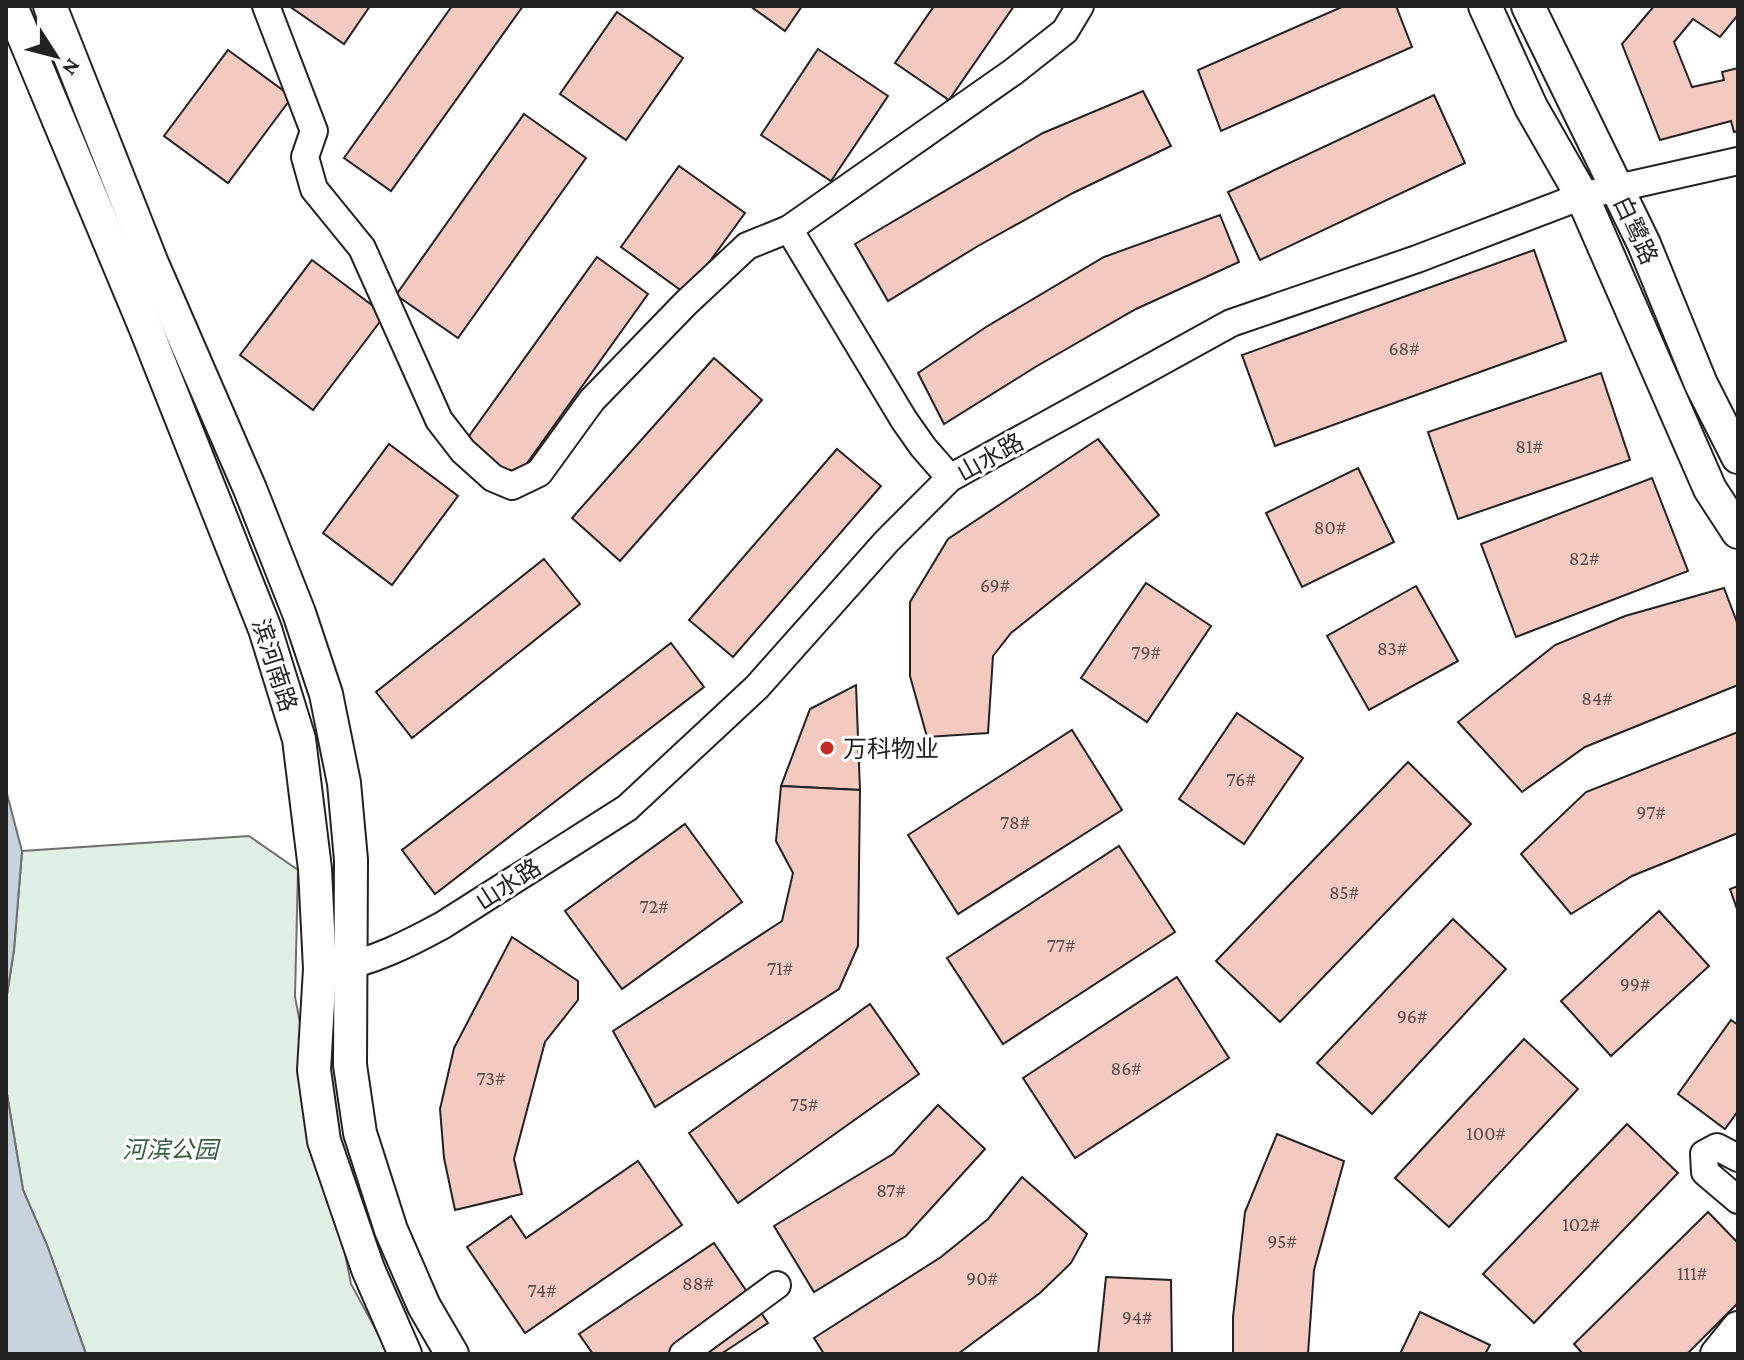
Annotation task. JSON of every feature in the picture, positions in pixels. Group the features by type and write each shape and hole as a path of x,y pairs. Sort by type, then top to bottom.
{"street":[{"name":"滨河南路","path":"11,6 146,329 265,629 299,739 315,869 336,967 314,1070 324,1141 368,1269 405,1354"},
{"path":"50,6 151,261 255,502 299,613 326,694 344,783 351,860 336,967 360,1133 391,1230 424,1306 452,1354"},
{"path":"266,6 314,131 305,157 314,189 362,248 439,420 463,451 493,478 512,486 539,473 592,400 686,303 747,246 789,229 1038,53 1065,31 1080,6"},
{"name":"白鹭路","path":"1485,6 1531,107 1582,196 1710,489 1738,532"},
{"name":"白鹭路","path":"1528,6 1644,244 1701,384 1738,457"},
{"name":"山水路","path":"336,967 417,939 443,925 627,808 757,687 887,541 950,478 1231,323 1417,259 1582,196 1738,161"},
{"path":"789,229 904,420 950,478"},
{"path":"1738,1158 1717,1147 1704,1154 1705,1172 1738,1200"},
{"path":"683,1354 777,1285"},
{"path":"1717,1354 1738,1328"}],"green space":[{"name":"河滨公园","path":"249,836 298,870 295,997 351,1284 389,1354 86,1354 47,1245 23,1190 6,1088 6,1001 14,950 22,851"}],"shaded area":[{"path":"6,790 22,851 14,950 6,1001"},
{"path":"6,1088 23,1190 47,1245 86,1354 6,1354"}],"building":[{"path":"289,6 370,6 344,44"},
{"path":"452,6 523,6 391,191 344,158"},
{"path":"750,6 802,6 785,31"},
{"path":"934,6 1014,6 949,100 895,63"},
{"path":"1344,6 1396,6 1412,47 1221,131 1198,70"},
{"path":"1654,6 1738,6 1738,15 1720,37 1693,19 1674,42 1692,87 1724,80 1722,72 1738,68 1738,131 1734,132 1731,121 1660,140 1622,44"},
{"path":"617,12 683,58 626,140 560,94"},
{"path":"818,49 888,96 831,181 761,135"},
{"path":"228,50 292,97 228,183 164,136"},
{"path":"1143,91 1171,146 1073,193 888,301 855,244 1043,133"},
{"path":"1434,95 1465,163 1260,260 1228,192"},
{"path":"524,114 586,158 458,338 396,295"},
{"path":"679,166 745,213 686,294 621,247"},
{"path":"1220,215 1239,262 1136,309 944,424 918,373 986,327 1104,257"},
{"path":"1534,250 1566,341 1275,446 1242,355"},
{"path":"597,257 648,294 515,480 464,443"},
{"path":"312,260 385,315 313,410 240,355"},
{"path":"714,358 762,400 620,561 572,518"},
{"path":"1601,373 1630,460 1458,519 1428,432"},
{"path":"1098,439 1159,515 1011,633 993,656 988,733 927,737 910,676 910,602 948,539"},
{"path":"389,444 458,496 392,585 323,533"},
{"path":"837,449 881,486 733,657 689,620"},
{"path":"1358,468 1394,542 1302,587 1266,513"},
{"path":"1652,478 1688,571 1516,637 1481,544"},
{"path":"544,559 580,604 412,738 376,692"},
{"path":"1146,583 1211,626 1147,722 1081,678"},
{"path":"1416,586 1458,661 1369,710 1327,636"},
{"path":"1724,588 1738,625 1738,685 1585,747 1522,792 1458,722 1555,645 1625,616"},
{"path":"671,643 704,687 435,894 402,850"},
{"name":"万科物业","path":"856,685 860,790 781,786 810,709"},
{"path":"1237,713 1303,758 1244,844 1179,799"},
{"path":"1072,730 1122,810 958,914 908,835"},
{"path":"1738,732 1738,833 1632,876 1571,914 1521,854 1586,792"},
{"path":"1408,762 1471,824 1280,1022 1216,961"},
{"path":"781,786 860,790 858,946 839,989 655,1107 613,1031 782,921 793,873 776,841"},
{"path":"685,824 742,902 622,989 565,911"},
{"path":"1119,846 1175,932 1003,1044 947,958"},
{"path":"1738,886 1738,912 1730,889"},
{"path":"1659,911 1709,966 1611,1056 1561,1001"},
{"path":"1453,919 1506,969 1372,1114 1317,1063"},
{"path":"512,937 578,981 578,1000 545,1042 514,1159 522,1194 455,1210 444,1158 440,1109 454,1048"},
{"path":"1177,977 1229,1058 1075,1158 1023,1078"},
{"path":"870,1004 919,1074 738,1203 689,1133"},
{"path":"1731,1020 1738,1025 1738,1111 1725,1129 1678,1094"},
{"path":"1524,1039 1578,1089 1449,1227 1395,1178"},
{"path":"938,1105 985,1149 906,1236 814,1292 774,1226 893,1154"},
{"path":"1627,1124 1678,1173 1534,1323 1483,1274"},
{"path":"1277,1134 1344,1161 1314,1270 1308,1354 1233,1354 1233,1317 1245,1212"},
{"path":"638,1161 682,1225 525,1333 467,1247 511,1216 526,1238"},
{"path":"1022,1177 1087,1234 1071,1263 1040,1293 958,1354 824,1354 814,1338 941,1257 988,1219"},
{"path":"1708,1212 1738,1243 1738,1303 1687,1354 1583,1354 1574,1344"},
{"path":"714,1243 768,1323 721,1354 593,1354 579,1334"},
{"path":"1106,1277 1171,1280 1172,1354 1098,1354"},
{"path":"1420,1312 1490,1345 1485,1354 1400,1354"}],"place":[{"name":"万科物业","path":"827,748"}]}
